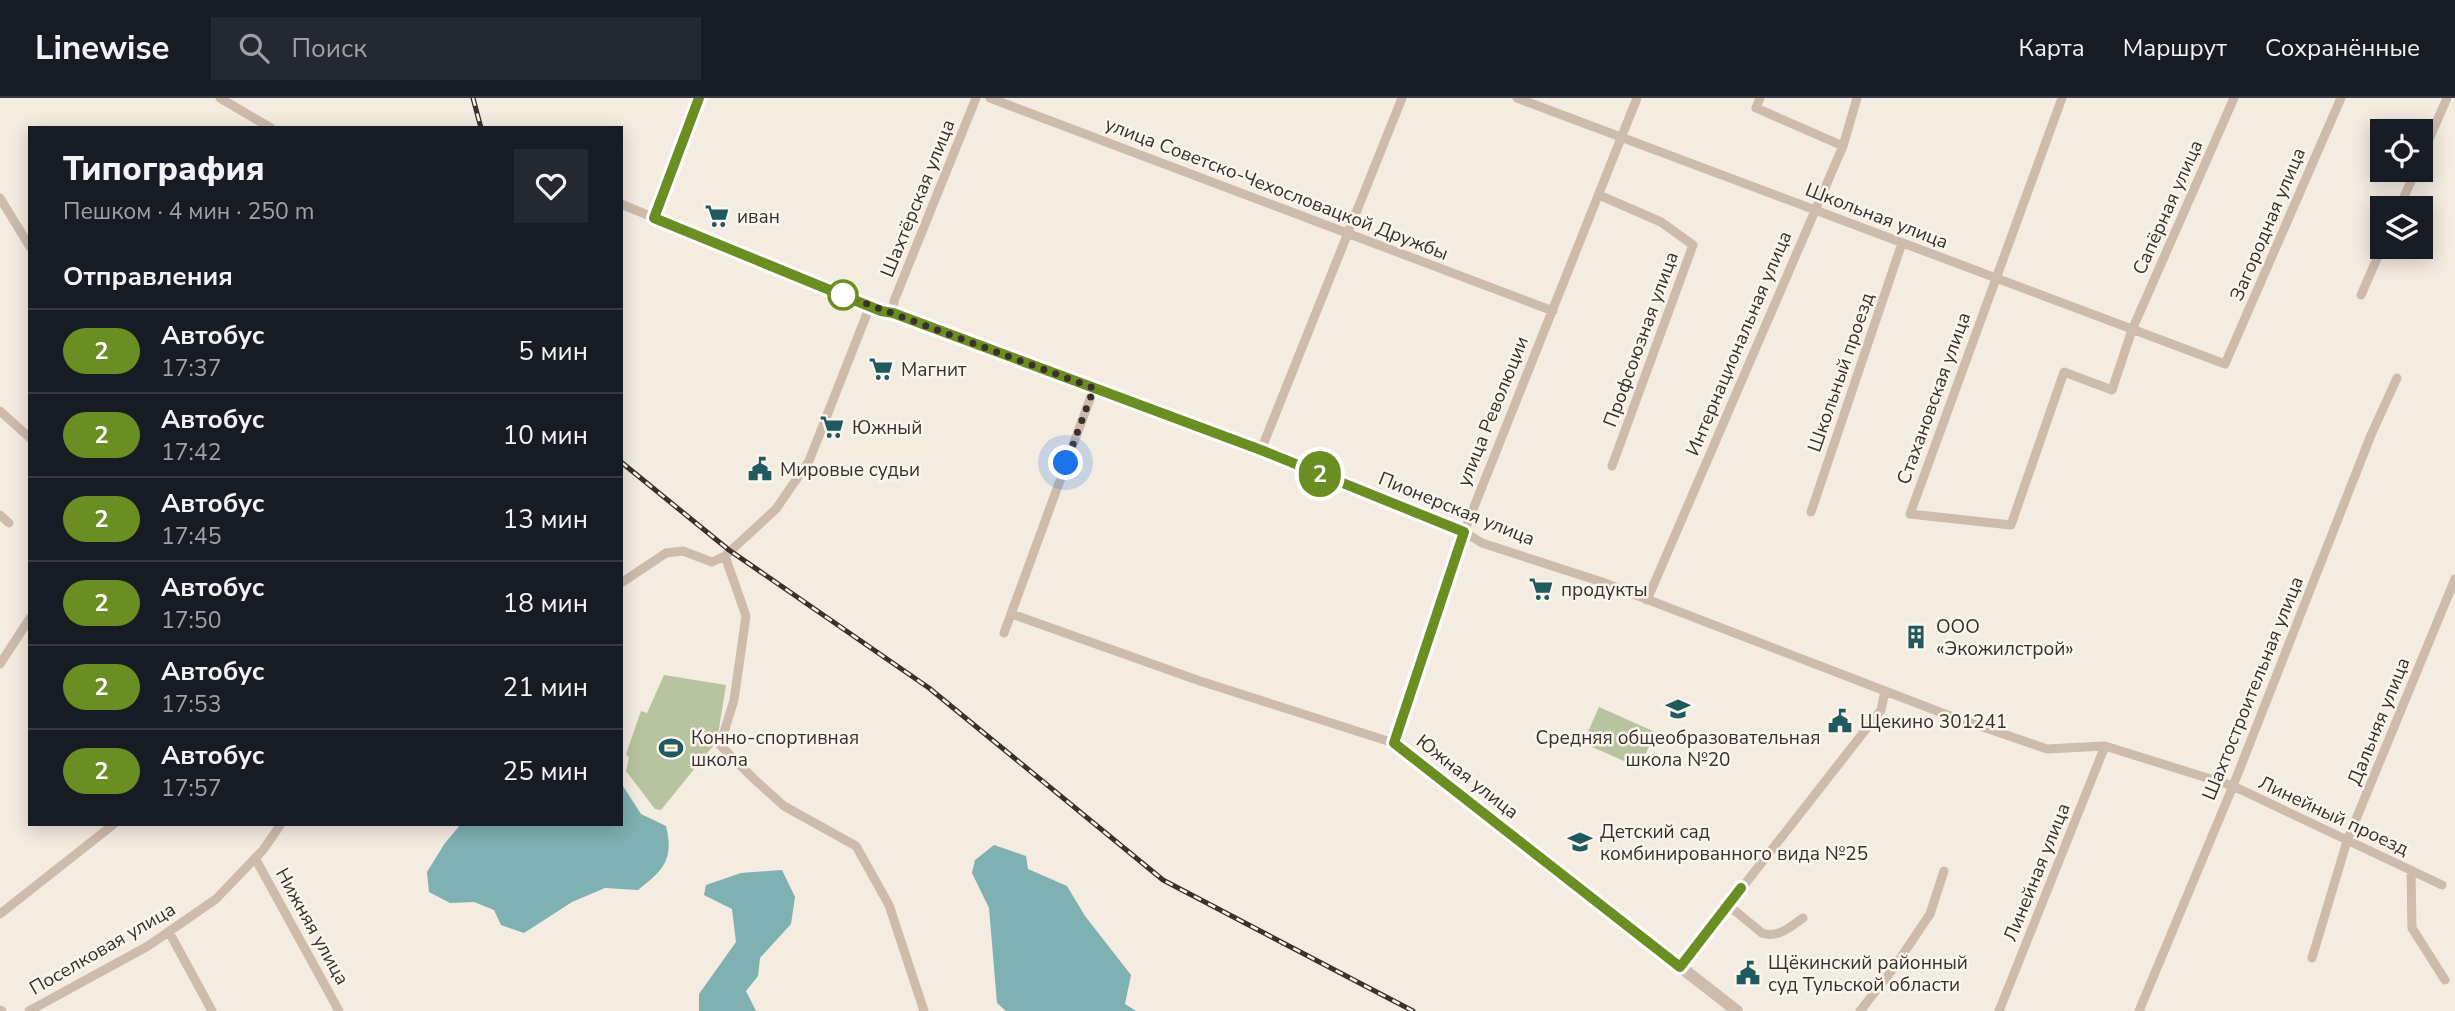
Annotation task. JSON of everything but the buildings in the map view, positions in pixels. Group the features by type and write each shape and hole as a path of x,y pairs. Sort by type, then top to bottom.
{"street":[{"path":"220,98 268,126"},
{"path":"654,218 699,98"},
{"name":"Шахтёрская улица","path":"893,313 894,301 976,98"},
{"name":"улица Советско-Чехословацкой Дружбы","path":"990,98 1553,310"},
{"path":"1261,450 1402,98"},
{"name":"Школьная улица","path":"1517,98 2225,364"},
{"name":"улица Революции","path":"1394,743 1464,532 1637,98"},
{"path":"1759,98 1756,108 1843,146"},
{"name":"Интернациональная улица","path":"1647,600 1843,146 1857,98"},
{"name":"Стахановская улица","path":"2062,98 1910,514 2011,525 2064,372 2112,390 2132,330"},
{"name":"Сапёрная улица","path":"2132,330 2234,98"},
{"name":"Загородная улица","path":"2225,364 2341,98"},
{"path":"2433,130 2447,98"},
{"name":"Профсоюзная улица","path":"1598,195 1661,222 1693,245 1612,466"},
{"path":"0,198 28,244"},
{"name":"Пионерская улица","path":"623,205 870,306 1261,450 1464,532 1482,543 1602,582 1885,691 2047,749"},
{"name":"Школьный проезд","path":"1811,512 1902,243"},
{"path":"2361,295 2377,259"},
{"path":"623,582 666,553 683,551 712,562 727,553 776,509 809,461 870,306"},
{"name":"Шахтостроительная улица","path":"2139,1011 2233,786 2371,435 2397,379"},
{"path":"1004,634 1094,388"},
{"path":"0,411 28,436"},
{"path":"0,515 9,523"},
{"path":"727,553 746,617 734,700 720,745 784,806 856,846 889,905 923,1011"},
{"name":"Дальняя улица","path":"2312,958 2347,841 2455,579"},
{"name":"Южная улица","path":"1012,614 1199,681 1394,743 1737,1011"},
{"path":"0,664 28,621"},
{"path":"1680,967 1881,709 1885,691"},
{"name":"Линейный проезд","path":"2047,749 2105,746 2233,786 2442,885"},
{"name":"Линейная улица","path":"1999,1011 2105,746"},
{"path":"0,914 111,826"},
{"name":"Поселковая улица","path":"29,1011 148,946 216,899 255,858 279,826"},
{"name":"Нижняя улица","path":"255,858 339,1011"},
{"path":"2410,870 2412,928 2445,980"},
{"path":"1860,1011 1930,914 1944,871"},
{"path":"1728,905 1762,933 1769,935 1783,931 1803,918"},
{"path":"169,932 212,1011"}],"green space":[{"name":"Конно-спортивная школа","path":"664,675 726,685 717,741 661,810 655,809 626,771 629,758 626,754 641,711 647,713"},
{"path":"1599,707 1655,732 1640,768 1583,743"}],"water":[{"path":"623,786 641,814 666,826 669,847 665,863 660,870 638,890 605,888 572,902 524,933 501,925 494,910 474,902 450,903 429,892 427,872 459,826 623,826"},
{"path":"994,845 1026,856 1028,869 1067,886 1085,916 1131,975 1125,1004 1136,1011 1006,1011 997,1003 989,908 972,873 975,860"},
{"path":"782,870 795,897 791,924 760,958 758,976 746,991 756,1011 699,1011 699,994 736,942 732,909 704,895 706,885 741,873"}],"railway":[{"path":"473,98 480,126"},
{"path":"623,464 729,550 929,688 1163,880 1413,1011"}],"bus line":[{"name":"2","path":"699,98 654,218 881,311 893,313 1261,450 1464,532 1394,743 1680,967 1741,888"}],"place":[{"name":"иван","path":"717,216"},
{"name":"Магнит","path":"881,369"},
{"name":"Южный","path":"832,427"},
{"name":"Мировые судьи","path":"760,469"},
{"name":"продукты","path":"1541,589"},
{"name":"ООО «Экожилстрой»","path":"1916,637"},
{"name":"Средняя общеобразовательная школа №20","path":"1678,709"},
{"name":"Щекино 301241","path":"1840,721"},
{"name":"Конно-спортивная школа","path":"671,748"},
{"name":"Детский сад комбинированного вида №25","path":"1580,842"},
{"name":"Щёкинский районный суд Тульской области","path":"1748,973"}],"route":[{"path":"843,295 1094,388 1066,463"}]}
